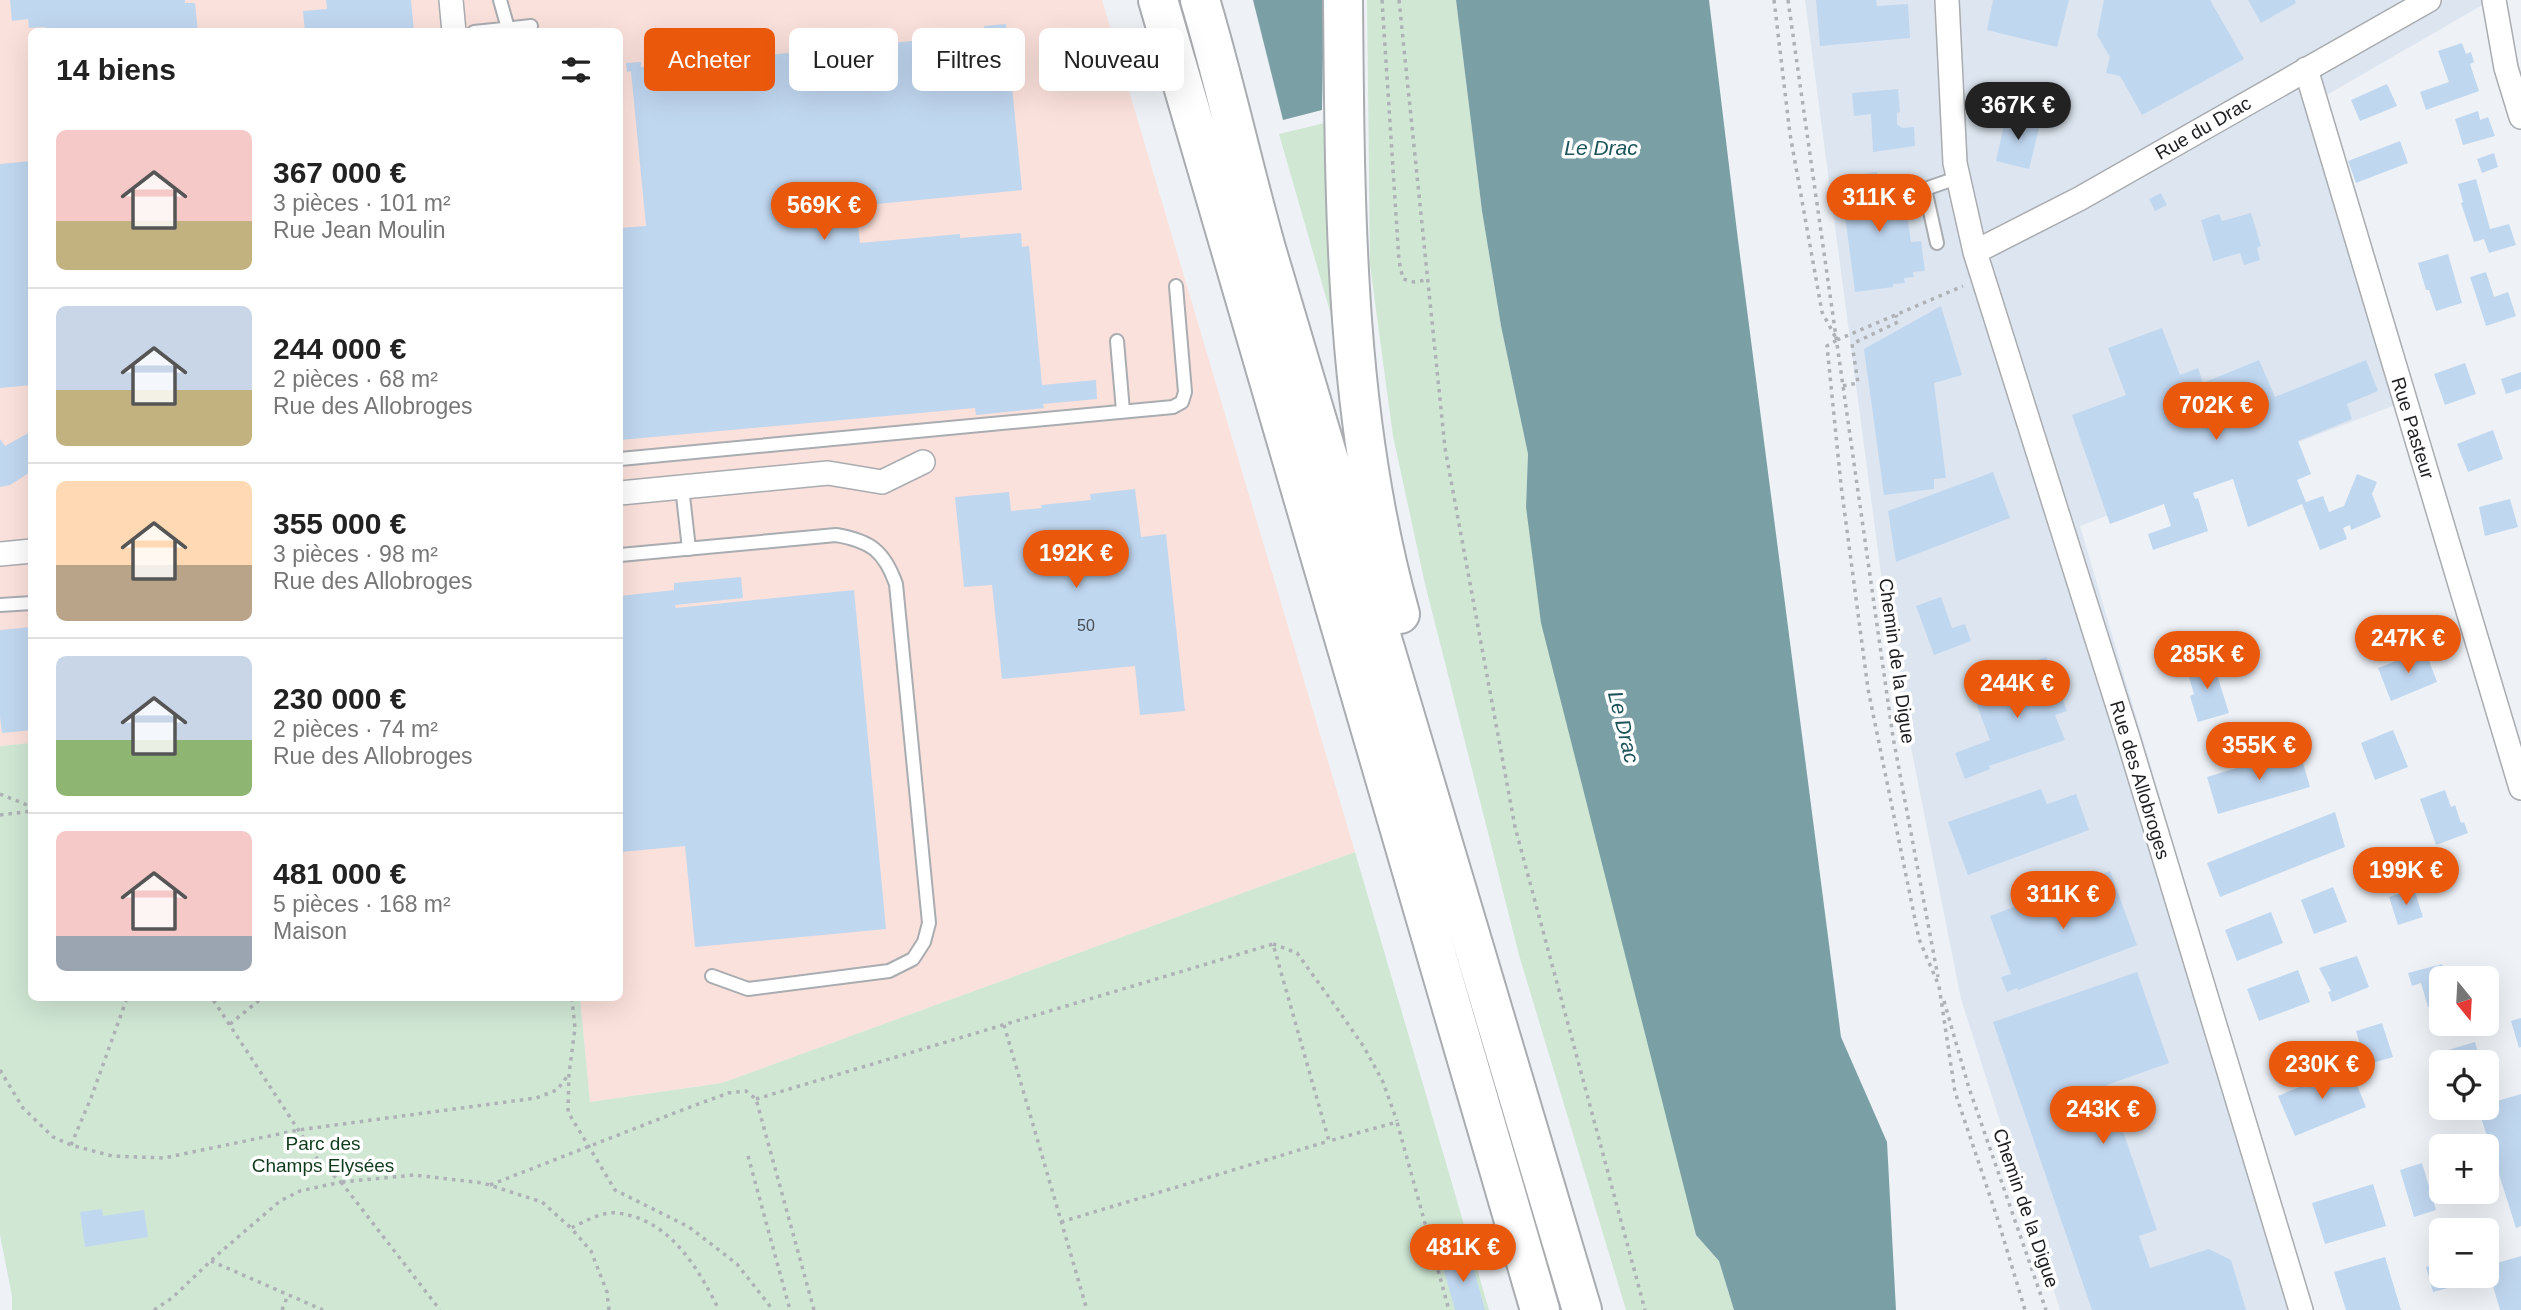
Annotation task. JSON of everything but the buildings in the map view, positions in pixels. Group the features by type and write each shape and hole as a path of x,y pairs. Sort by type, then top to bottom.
{"highway":[{"path":"1136,0 1156,62 1189,112"},
{"path":"1158,0 1540,1310"},
{"path":"1343,0 1348,258 1352,331 1365,443 1392,585 1458,817 1484,973"},
{"path":"1201,2 1266,247 1583,1310"}],"street":[{"path":"451,0 454,28"},
{"name":"Rue des Allobroges","path":"1947,0 1955,163 1975,252 2128,738 2301,1310"},
{"name":"Rue du Drac","path":"1975,252 2079,199 2429,0"},
{"path":"2494,0 2506,68 2521,117"},
{"name":"Rue Pasteur","path":"2306,69 2521,788"},
{"path":"623,493 828,473 882,482 923,462"},
{"path":"0,554 28,551"}],"lane":[{"path":"500,0 507,28"},
{"path":"520,28 531,26"},
{"path":"1937,243 1925,189 1957,178"},
{"path":"623,459 1172,407 1182,402 1185,392 1176,286"},
{"path":"1117,341 1123,411"},
{"path":"682,487 689,549"},
{"path":"623,555 836,535 854,538 872,547 888,562 896,584 929,923 924,942 913,959 890,971 748,989 712,976"},
{"path":"0,605 28,603"}],"path":[{"path":"1382,0 1400,272 1403,279 1414,282 1427,280"},
{"path":"1399,0 1445,448 1515,827 1644,1310"},
{"path":"1773,0 1790,134 1822,312 1837,341"},
{"name":"Chemin de la Digue","path":"1788,0 1893,737 1939,986 1969,1088 2046,1310"},
{"path":"1983,278 1827,346 1841,485 1868,689 1919,939 1939,986 1955,1092 2025,1310"},
{"path":"1843,386 1858,383 1852,344 1898,322 1896,315"},
{"path":"0,794 28,807"},
{"path":"0,815 28,810"},
{"path":"1273,944 1329,1141"},
{"path":"756,1099 1273,944 1297,953 1364,1046 1382,1082 1397,1122 1448,1310"},
{"path":"71,1145 126,1001"},
{"path":"214,1001 320,1163 341,1182 440,1310"},
{"path":"230,1024 258,1001"},
{"path":"572,1001 575,1028 569,1074 568,1112 615,1190 689,1227 737,1264 774,1310"},
{"path":"1004,1025 1087,1310"},
{"path":"0,1070 23,1108 53,1137 112,1156 164,1158 298,1130 536,1097 557,1090 569,1074"},
{"path":"490,1185 729,1093 746,1091 756,1099 814,1310"},
{"path":"1061,1222 1397,1122"},
{"path":"748,1156 790,1310"},
{"path":"154,1310 172,1298 280,1201 300,1191 341,1182 414,1175 490,1185 542,1202 571,1228 591,1251 607,1292 609,1310"},
{"path":"571,1228 590,1219 616,1212 647,1222 678,1243 704,1280 719,1310"},
{"path":"211,1261 323,1310"},
{"path":"282,1310 288,1295"}],"shaded area":[{"path":"0,0 1102,0 1110,28 1039,28 1039,91 1129,91 1355,852 722,1083 590,1102 580,1001 623,1001 623,28 28,28 28,743 0,746"},
{"path":"1805,0 2491,0 2313,103 2403,402 2080,526 2311,1310 2060,1310 1961,999 1890,642"}],"green space":[{"path":"1367,0 1456,0 1482,211 1501,326 1528,454 1526,507 1696,1235 1719,1261 1734,1310 1626,1310 1519,955 1425,584 1393,436 1370,265"},
{"path":"1325,123 1340,303 1331,315 1279,134"},
{"name":"Parc des Champs Elysées","path":"28,743 28,1001 580,1001 590,1102 722,1083 1355,852 1489,1310 12,1310 12,1296 0,1235 0,746"}],"water":[{"path":"1253,0 1324,0 1322,110 1283,120"},
{"name":"Le Drac","path":"1456,0 1709,0 1841,1037 1887,1142 1896,1310 1734,1310 1719,1261 1696,1235 1541,623 1526,507 1528,454 1501,326 1482,211"}]}
